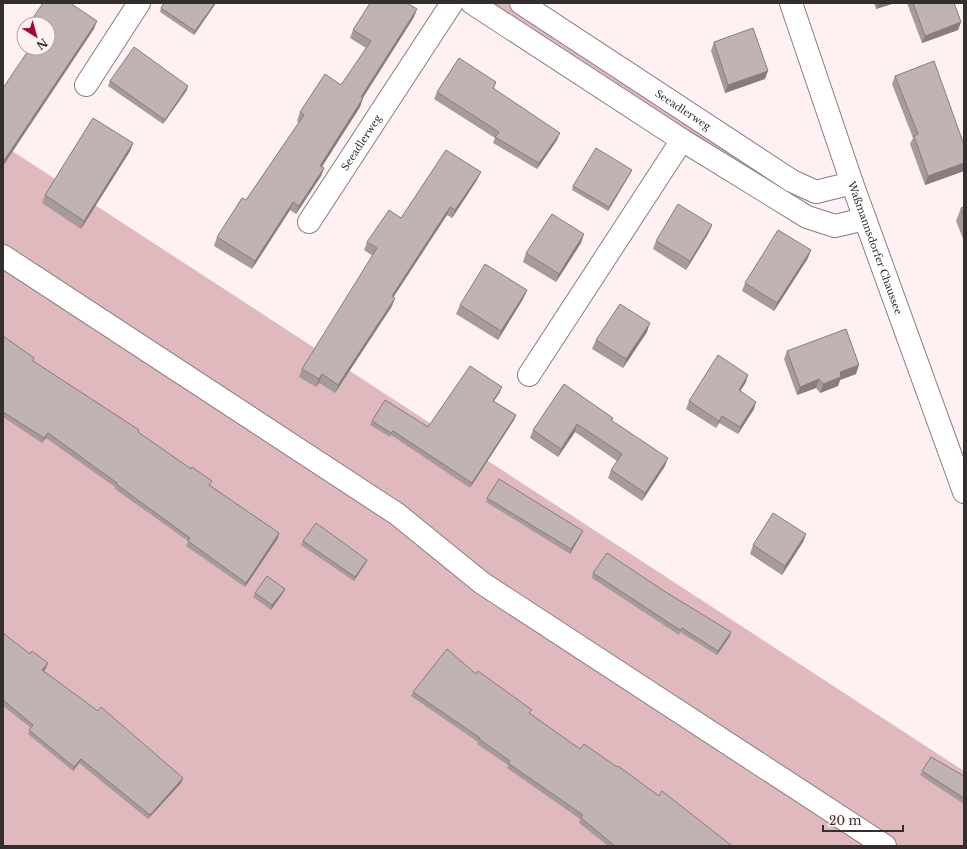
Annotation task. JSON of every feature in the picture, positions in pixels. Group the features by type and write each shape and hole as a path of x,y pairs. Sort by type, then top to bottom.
{"street":[{"path":"86,85 139,3"},
{"name":"Seeadlerweg","path":"309,222 452,3"},
{"path":"472,3 682,140 807,217 835,226 865,219"},
{"name":"Seeadlerweg","path":"521,3 792,181 816,192 852,184"},
{"name":"Waßmannsdorfer Chaussee","path":"791,3 852,184 964,492"},
{"path":"529,375 682,140"},
{"path":"3,256 397,514 482,583 885,846"}],"shaded area":[{"path":"491,3 507,3 796,190 791,198"},
{"path":"3,145 964,771 964,846 3,846"}],"building":[{"path":"43,3 70,3 97,21 3,162 3,88 25,56 56,56 56,16 34,16"},
{"path":"164,3 215,3 195,31 161,8"},
{"path":"370,3 407,3 417,9 361,97 363,98 320,166 324,168 299,206 293,202 255,261 217,237 242,198 246,200 304,115 300,112 325,74 341,85 371,41 353,30"},
{"path":"913,3 954,3 961,22 925,36"},
{"path":"753,28 768,71 728,85 714,42"},
{"path":"134,47 188,86 165,120 110,81"},
{"path":"459,58 496,82 493,88 560,133 539,163 495,137 499,132 437,92"},
{"path":"934,61 964,145 964,163 928,176 914,136 918,134 895,76"},
{"path":"93,118 133,143 84,221 45,195"},
{"path":"596,148 632,170 609,207 573,186"},
{"path":"446,150 481,172 455,210 450,207 392,296 395,298 338,385 322,374 319,379 302,369 377,248 367,242 389,210 401,218"},
{"path":"678,204 712,225 690,261 656,241"},
{"path":"964,207 964,216 961,208"},
{"path":"552,214 584,234 559,274 526,253"},
{"path":"778,230 811,250 777,303 745,283"},
{"path":"485,264 527,290 501,331 460,305"},
{"path":"620,304 650,323 626,359 596,340"},
{"path":"846,329 859,365 840,372 841,377 823,384 819,379 800,387 787,351"},
{"path":"3,336 34,358 33,361 139,430 138,432 191,469 192,467 212,481 209,485 279,533 246,583 188,541 190,538 48,433 44,438 3,412"},
{"path":"718,355 748,375 739,390 756,402 740,427 722,416 719,421 689,401"},
{"path":"470,366 502,387 493,401 516,415 472,483 393,431 391,433 372,421 385,400 428,427"},
{"path":"564,384 613,418 611,420 668,458 645,493 611,470 622,454 577,424 561,449 533,430"},
{"path":"499,479 583,531 571,549 487,498"},
{"path":"773,513 806,534 785,566 753,545"},
{"path":"316,523 367,560 355,577 303,541"},
{"path":"607,553 664,591 731,632 718,651 682,628 680,630 593,573"},
{"path":"267,576 285,589 272,605 255,593"},
{"path":"3,633 30,654 32,651 48,663 42,670 98,711 101,707 183,778 150,815 81,759 74,767 29,730 33,725 3,700"},
{"path":"447,649 476,674 478,671 532,710 529,713 580,749 584,744 617,767 618,766 659,796 662,791 732,846 615,846 581,818 583,815 508,763 510,761 479,739 480,738 413,692"},
{"path":"931,757 964,776 964,798 922,771"}]}
